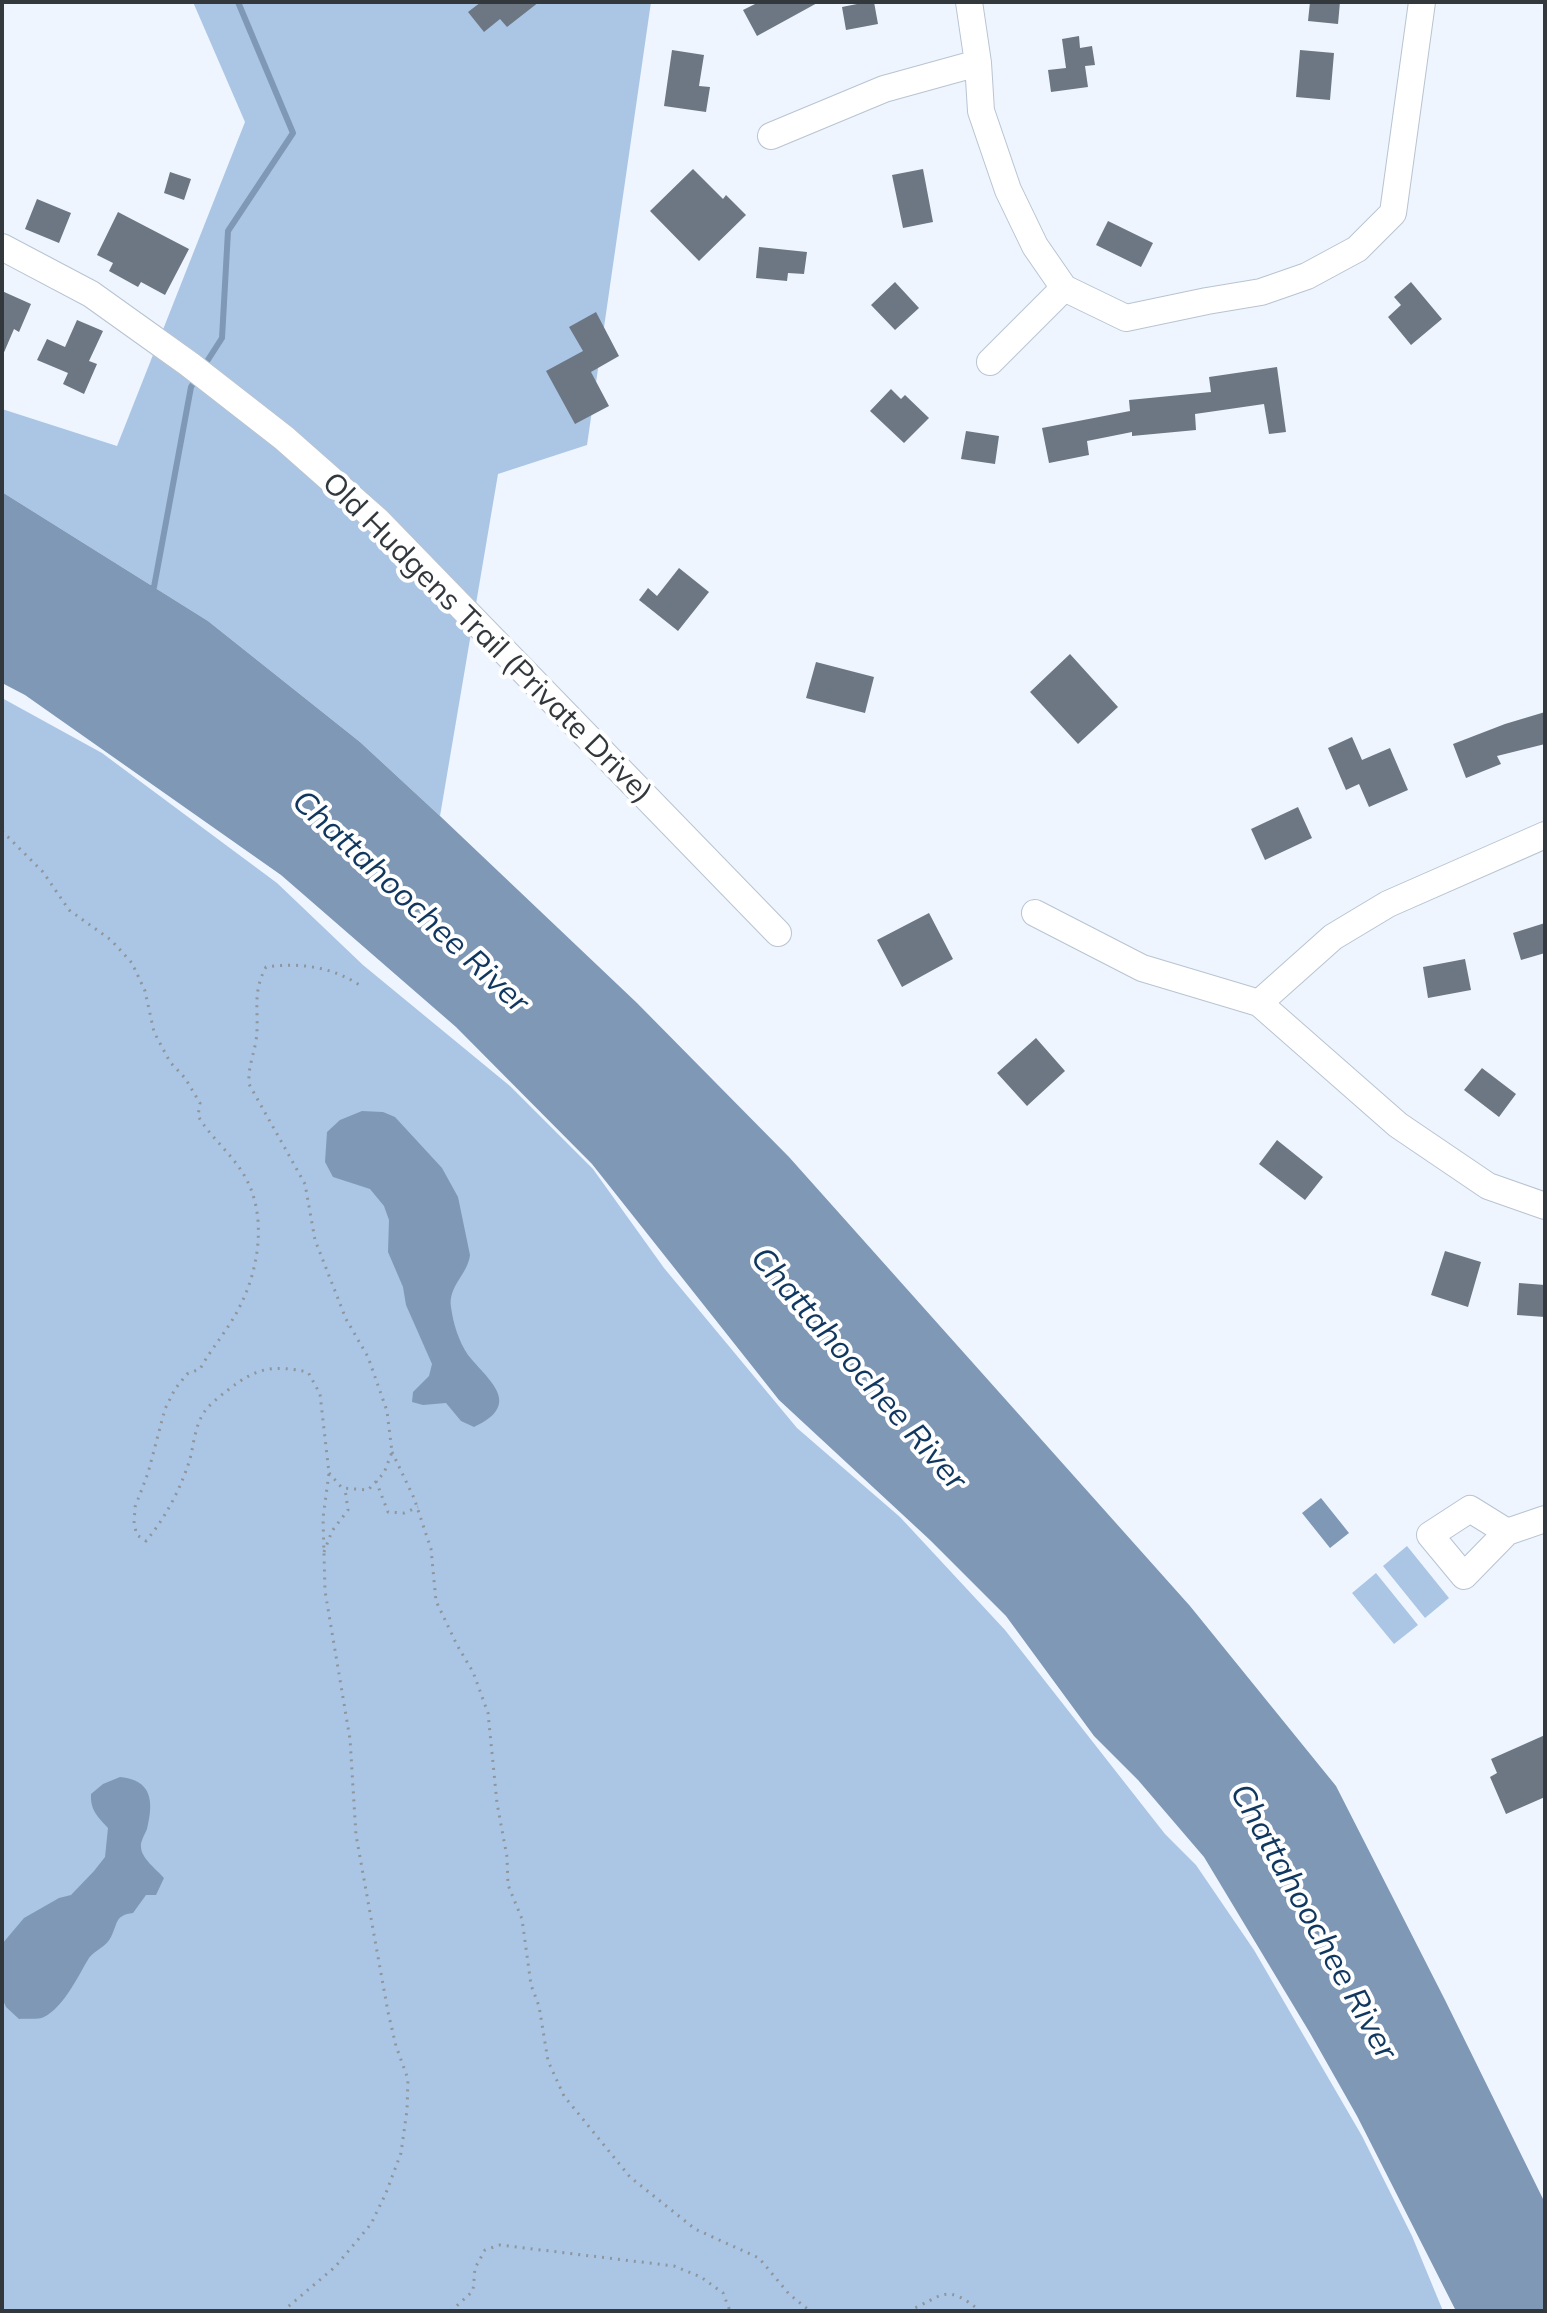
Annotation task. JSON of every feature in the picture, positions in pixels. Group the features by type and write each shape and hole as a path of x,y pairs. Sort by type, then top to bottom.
{"street":[{"path":"969,2 981,111 1008,190 1035,246 1064,288 1126,318 1261,292 1307,276 1357,249 1393,213 1422,2"},
{"path":"771,136 884,89 978,63"},
{"name":"Old Hudgens Trail (Private Drive)","path":"2,247 91,294 186,362 284,438 378,521 778,933"},
{"path":"990,362 1064,288"},
{"path":"1259,1003 1333,937 1388,904 1545,835"},
{"path":"1035,913 1142,968 1259,1003 1398,1125 1488,1186 1545,1206"},
{"path":"1507,1532 1545,1519"}],"path":[{"path":"2,831 43,872 69,910 111,940 132,963 145,991 154,1032 170,1062 185,1078 200,1103 198,1116 204,1127 243,1172 254,1192 259,1213 251,1276 240,1306 200,1369 187,1374 165,1409 148,1473 135,1507 137,1535 146,1541 166,1514 185,1476 197,1427 205,1412 242,1380 260,1369 283,1367 308,1372 320,1394 329,1473 323,1518 325,1591 350,1739 356,1835 388,2012 408,2079 407,2110 401,2153 371,2224 335,2267 283,2311"},
{"path":"362,987 348,977 320,968 283,964 266,967 257,983 256,1041 248,1068 249,1084 305,1184 315,1240 346,1319 368,1357 387,1411 392,1452 418,1507 431,1549 436,1601 473,1672 488,1713 508,1885 522,1919 531,1985 539,2006 548,2061 564,2096 630,2177 695,2229 759,2258 789,2294 810,2311"},
{"path":"329,1473 342,1488 368,1490 384,1473 392,1452"},
{"path":"376,1481 388,1512 404,1513 418,1507"},
{"path":"323,1555 332,1531 348,1510 345,1489"},
{"path":"451,2311 473,2291 475,2268 485,2250 500,2245 674,2266 701,2277 723,2293 730,2311"},
{"path":"908,2311 950,2293 961,2296 980,2311"}],"shaded area":[{"path":"193,2 651,2 587,445 498,474 440,816 360,742 208,621 2,492 2,409 117,446 245,122"},
{"path":"2,698 102,753 277,883 363,965 510,1086 593,1169 664,1268 797,1428 900,1517 1005,1630 1165,1834 1196,1865 1254,1950 1362,2136 1412,2236 1443,2311 2,2311"},
{"path":"1407,1546 1449,1598 1425,1618 1383,1566"},
{"path":"1376,1573 1418,1625 1394,1644 1352,1593"}],"water":[{"name":"Chattahoochee River","path":"2,492 208,621 360,742 440,816 637,1003 789,1157 1190,1606 1336,1786 1445,2000 1545,2203 1545,2311 1456,2311 1357,2116 1204,1857 1138,1780 1094,1736 1006,1616 930,1540 779,1400 592,1164 456,1027 281,875 25,695 2,683"},
{"path":"362,1111 383,1112 395,1117 442,1168 458,1197 470,1255 452,1293 452,1313 465,1350 492,1383 499,1401 497,1410 474,1427 461,1421 446,1403 423,1405 412,1402 413,1392 429,1376 432,1364 406,1305 403,1287 388,1252 389,1220 384,1206 370,1189 333,1177 325,1162 327,1132 340,1120"},
{"path":"1321,1498 1349,1533 1330,1548 1302,1513"},
{"path":"120,1777 139,1782 148,1794 150,1809 141,1843 142,1851 146,1860 164,1878 156,1895 146,1895 133,1913 118,1920 109,1940 89,1958 58,2006 41,2018 19,2019 6,2007 2,1998 2,1944 24,1918 59,1898 71,1895 105,1857 108,1828 93,1809 91,1794 103,1784"}],"building":[{"path":"481,2 539,2 507,27 500,19 484,32 468,12"},
{"path":"759,2 819,2 757,36 743,10"},
{"path":"874,2 878,24 846,30 842,7"},
{"path":"1310,2 1340,2 1338,24 1308,21"},
{"path":"1079,36 1080,48 1092,46 1095,65 1085,66 1088,87 1051,92 1048,70 1066,68 1062,39"},
{"path":"672,50 704,55 699,86 710,87 706,112 664,106"},
{"path":"1300,50 1334,53 1330,100 1296,97"},
{"path":"693,169 723,199 726,195 746,215 699,261 650,211"},
{"path":"923,169 933,222 903,228 892,175"},
{"path":"170,172 191,179 184,200 164,193"},
{"path":"37,199 71,213 59,243 25,229"},
{"path":"118,212 189,249 165,295 141,282 138,287 109,271 113,263 97,255"},
{"path":"1108,221 1153,243 1141,267 1096,245"},
{"path":"759,247 807,252 804,274 788,273 787,281 756,278"},
{"path":"895,282 919,308 895,330 871,305"},
{"path":"1411,282 1442,319 1411,345 1388,317 1401,305 1394,297"},
{"path":"2,291 31,304 19,332 14,329 2,357"},
{"path":"596,312 619,356 591,372 609,406 575,424 546,371 583,351 569,327"},
{"path":"77,320 103,331 89,361 97,364 84,394 63,384 68,373 37,360 47,339 65,347"},
{"path":"1277,367 1286,432 1269,434 1264,404 1195,414 1196,430 1132,436 1132,432 1087,441 1089,455 1049,463 1042,428 1130,411 1129,400 1211,392 1209,377"},
{"path":"891,389 901,399 905,395 929,418 904,443 870,411"},
{"path":"966,431 999,436 995,464 961,459"},
{"path":"679,568 709,592 678,631 639,600 648,588 657,596"},
{"path":"1070,654 1118,707 1078,744 1030,692"},
{"path":"816,662 874,677 865,713 806,698"},
{"path":"1545,712 1545,744 1497,756 1501,764 1466,778 1453,744"},
{"path":"1352,737 1362,760 1390,748 1408,790 1369,807 1359,784 1346,790 1328,748"},
{"path":"1298,807 1312,838 1265,860 1251,829"},
{"path":"929,913 953,959 902,987 877,940"},
{"path":"1545,923 1545,953 1521,960 1513,933"},
{"path":"1465,959 1471,990 1428,998 1423,967"},
{"path":"1036,1038 1065,1071 1027,1106 997,1073"},
{"path":"1482,1068 1516,1094 1499,1117 1464,1090"},
{"path":"1277,1140 1323,1177 1305,1200 1259,1164"},
{"path":"1445,1251 1481,1262 1468,1307 1431,1295"},
{"path":"1519,1283 1545,1285 1545,1317 1517,1315"},
{"path":"1545,1735 1545,1797 1506,1814 1490,1777 1497,1773 1491,1759"}],"waterway":[{"path":"204,366 222,338 228,231 293,133 238,2"},
{"path":"146,590 154,587 191,387 196,379"}]}
